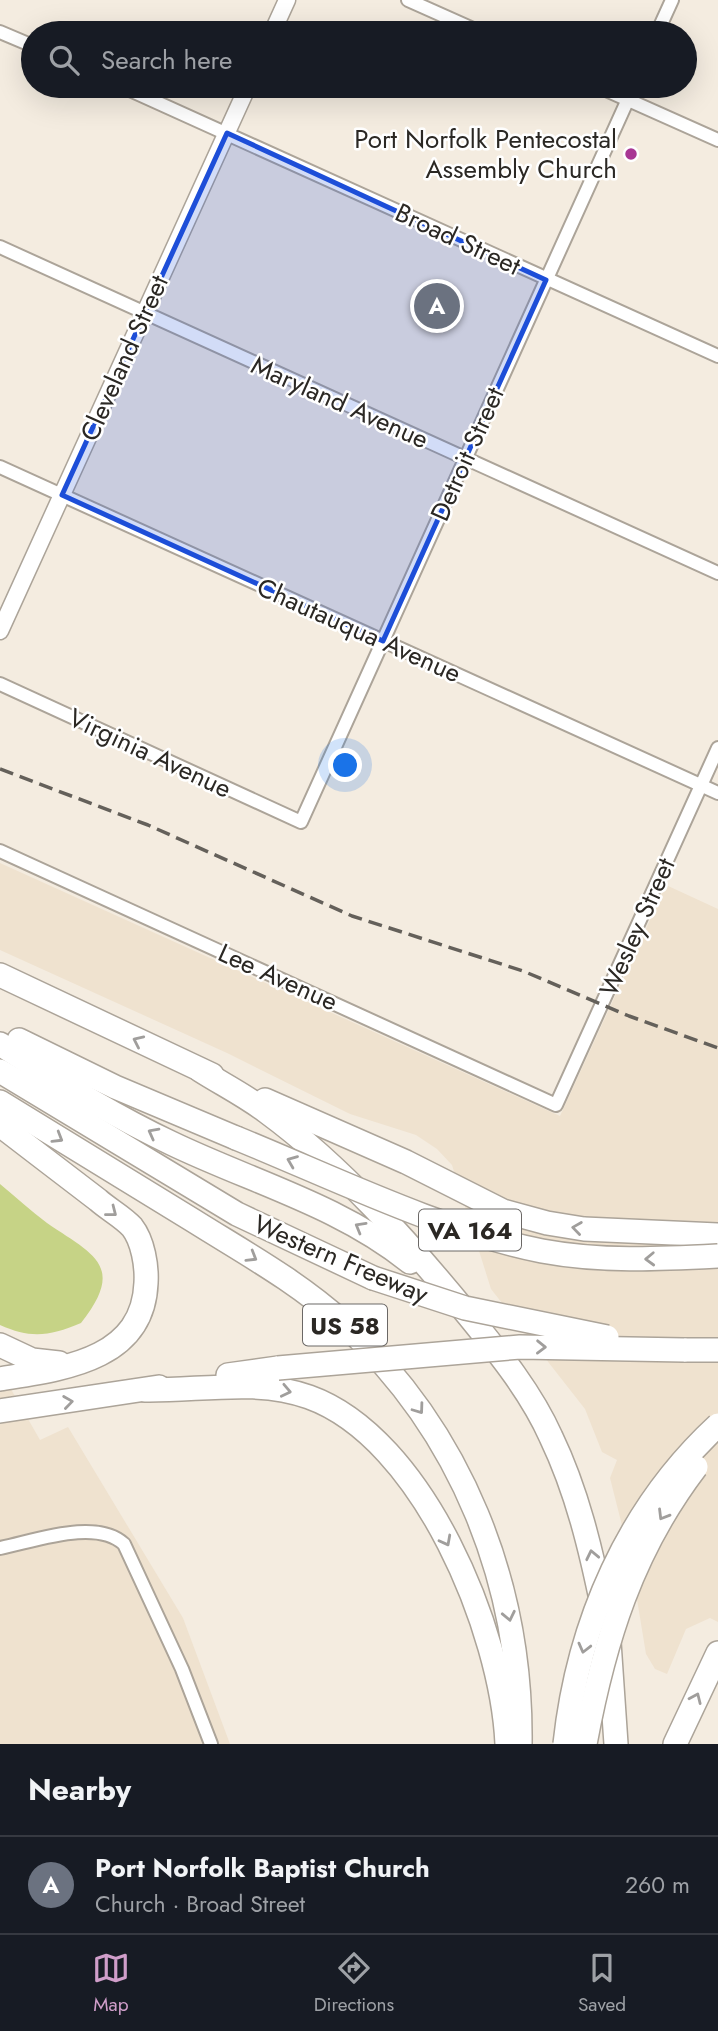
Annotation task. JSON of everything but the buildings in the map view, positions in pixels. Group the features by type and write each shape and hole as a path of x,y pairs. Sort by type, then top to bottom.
{"highway":[{"path":"0,975 200,1070 407,1162 503,1211 547,1223 624,1233 718,1235"},
{"name":"VA 164","path":"0,1030 115,1087 428,1216 542,1251 622,1260 718,1256"},
{"path":"0,1044 107,1109 172,1144 335,1213 369,1232 434,1282 469,1317"},
{"path":"200,1070 266,1111 300,1137 405,1241 518,1380 550,1434 568,1474 590,1544 607,1629 616,1744"},
{"name":"Western Freeway","path":"0,1071 237,1214 373,1278 465,1308 512,1320 684,1350 718,1350"},
{"name":"US 58","path":"0,1102 273,1269 342,1322 403,1387 438,1436 465,1486 497,1566 515,1650 520,1744"},
{"path":"0,1125 131,1227 142,1251 146,1293 141,1316 117,1344 73,1365 0,1379"},
{"path":"0,1345 32,1360 73,1365"},
{"path":"0,1411 278,1368 520,1347 684,1350"},
{"path":"145,1390 196,1391 233,1386 277,1388 324,1403 368,1432 413,1487 461,1567 487,1637 507,1744"},
{"path":"565,1744 568,1712 591,1621 613,1568 641,1515 665,1481 718,1425"},
{"path":"585,1744 601,1662 612,1625 645,1545 679,1490 718,1440"},
{"path":"675,1744 718,1653"}],"street":[{"path":"278,21 288,0"},
{"path":"408,0 455,21"},
{"path":"662,21 672,0"},
{"path":"0,32 21,41"},
{"name":"Broad Street","path":"148,98 718,356"},
{"name":"Cleveland Street","path":"0,631 243,98"},
{"path":"623,98 718,140"},
{"name":"Detroit Street","path":"301,822 627,100"},
{"name":"Maryland Avenue","path":"0,247 718,573"},
{"name":"Chautauqua Avenue","path":"0,467 718,793"},
{"name":"Virginia Avenue","path":"0,684 301,822"},
{"name":"Wesley Street","path":"556,1105 718,748"},
{"name":"Lee Avenue","path":"0,851 556,1105"},
{"path":"0,1548 89,1531 114,1535 124,1545 147,1594 211,1744"}],"highlighted area":[{"path":"227,133 546,280 383,641 62,495"}],"shaded area":[{"path":"0,863 560,1116 666,885 718,909 718,1622 710,1618 686,1629 667,1674 655,1669 646,1654 630,1557 610,1478 617,1460 602,1452 585,1409 491,1289 452,1165 437,1149 416,1135 350,1114 227,1053 0,950"},
{"path":"0,1184 47,1223 90,1253 98,1263 102,1274 101,1287 95,1303 81,1323 60,1331 40,1334 21,1332 0,1325"},
{"path":"0,1370 40,1440 68,1427 183,1618 230,1744 0,1744"}],"railway":[{"path":"0,769 148,825 352,916 523,971 629,1016 718,1048"}],"place":[{"name":"Port Norfolk Pentecostal Assembly Church","path":"631,154"},
{"name":"Port Norfolk Baptist Church","path":"437,306"}]}
